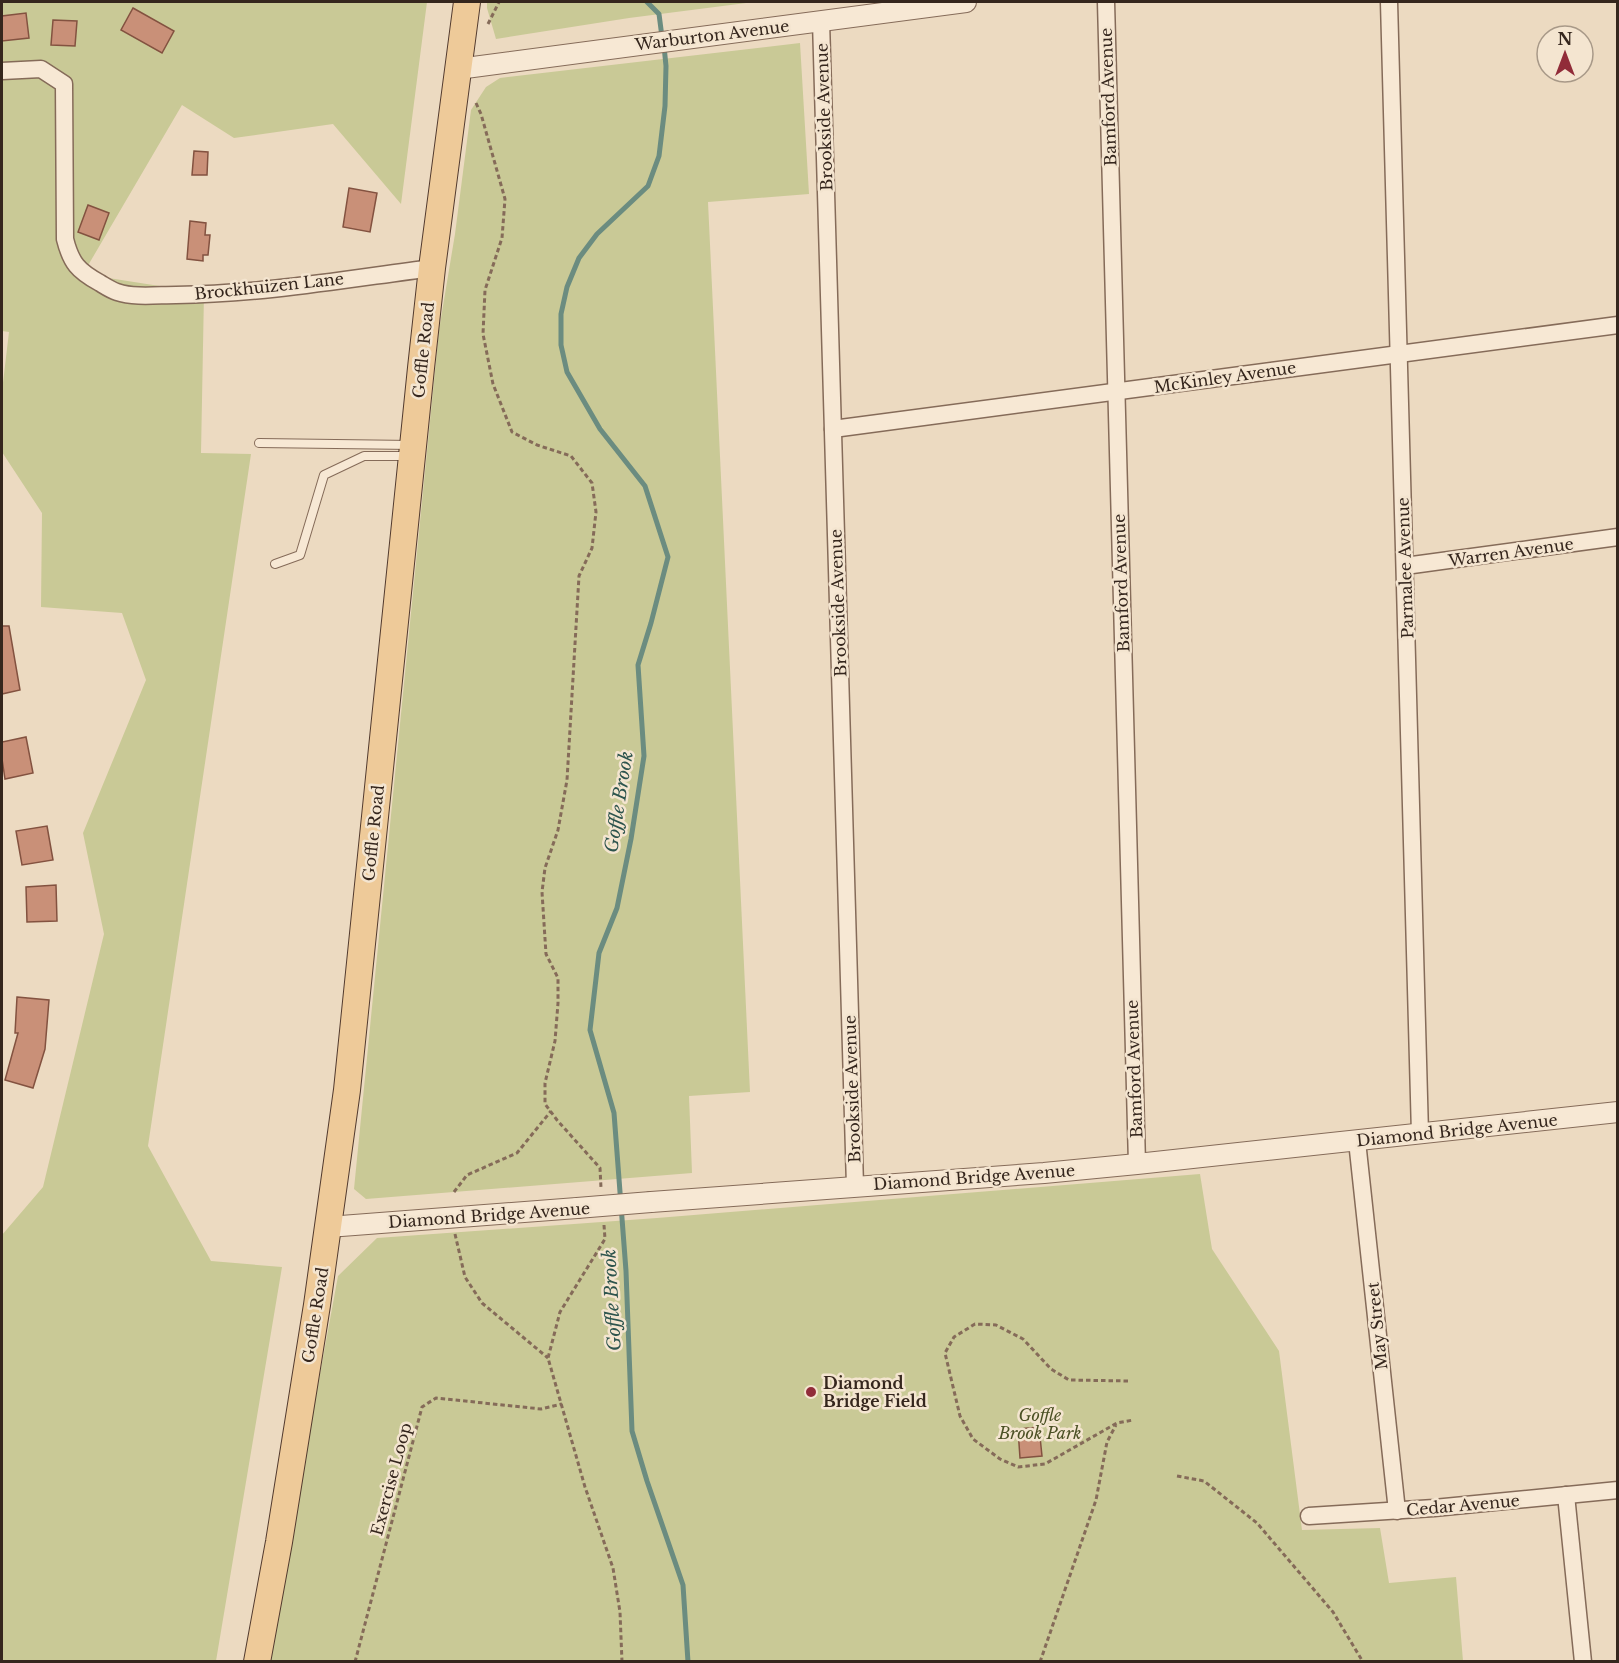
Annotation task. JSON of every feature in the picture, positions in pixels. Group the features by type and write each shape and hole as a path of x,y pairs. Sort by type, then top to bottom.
{"main road":[{"name":"Goffle Road","path":"257,1662 285,1509 328,1227 353,1035 432,268 467,2"}],"street":[{"name":"Warburton Avenue","path":"458,69 966,2"},
{"name":"Bamford Avenue","path":"1106,2 1137,1164"},
{"name":"Parmalee Avenue","path":"1389,2 1420,1134"},
{"name":"Brookside Avenue","path":"821,21 855,1186"},
{"name":"Brockhuizen Lane","path":"2,71 40,69 64,84 65,239 69,255 88,277 117,292 138,295 214,294 432,268"},
{"name":"McKinley Avenue","path":"833,429 1617,325"},
{"name":"Warren Avenue","path":"1405,566 1617,537"},
{"name":"Diamond Bridge Avenue","path":"328,1227 1044,1173 1617,1112"},
{"name":"May Street","path":"1357,1141 1397,1510"},
{"name":"Cedar Avenue","path":"1309,1516 1617,1491"},
{"path":"1566,1495 1582,1662"}],"lane":[{"path":"259,443 412,451"},
{"path":"275,564 300,555 324,475 364,456 412,451"}],"path":[{"path":"486,33 488,22 499,2"},
{"path":"475,100 505,199 502,238 485,290 483,334 494,384 512,432 537,445 571,456 592,483 596,512 592,548 579,576 567,780 558,830 544,868 542,892 546,954 558,978 555,1041 545,1083 545,1104 600,1168 602,1192"},
{"path":"454,1192 467,1175 517,1152 551,1112"},
{"path":"603,1216 605,1239 560,1312 548,1358 585,1487 613,1568 620,1612 622,1662"},
{"path":"454,1232 465,1277 482,1303 548,1358"},
{"path":"1128,1382 1069,1380 1051,1369 1023,1339 996,1325 975,1324 954,1337 945,1353 960,1416 973,1439 1000,1459 1018,1467 1045,1464 1117,1423 1133,1420"},
{"name":"Exercise Loop","path":"355,1662 422,1407 436,1398 540,1409 562,1404"},
{"path":"1040,1662 1096,1500 1107,1442 1117,1423"},
{"path":"1177,1476 1204,1481 1257,1523 1333,1612 1363,1662"}],"green space":[{"path":"2,2 427,2 401,204 333,124 234,138 182,105 83,274 204,293 201,453 251,454 148,1146 211,1261 282,1267 216,1661 2,1662 2,1235 43,1187 104,934 83,833 146,680 122,613 41,607 42,513 2,452 2,391 9,332 2,331"},
{"path":"487,2 754,2 629,18 496,39"},
{"path":"800,43 809,194 708,202 750,1092 689,1096 692,1173 366,1199 354,1189 439,330 455,234 471,110 486,87 500,78"},
{"name":"Goffle Brook Park","path":"1200,1174 1212,1249 1279,1351 1302,1530 1380,1528 1389,1583 1456,1577 1463,1661 267,1662 338,1276 377,1238"}],"building":[{"path":"133,8 174,31 162,53 121,30"},
{"path":"26,13 29,38 2,41 2,16"},
{"path":"53,20 77,21 75,46 51,45"},
{"path":"194,151 208,152 207,175 192,175"},
{"path":"349,188 377,193 370,232 343,227"},
{"path":"88,205 109,213 99,240 78,232"},
{"path":"190,221 206,223 205,235 210,235 208,255 203,255 203,261 187,259"},
{"path":"2,626 9,626 20,690 2,694"},
{"path":"26,737 33,773 5,779 2,742"},
{"path":"47,826 53,860 22,865 16,831"},
{"path":"56,885 57,921 27,922 26,887"},
{"path":"17,997 49,1000 45,1049 33,1088 5,1080 18,1033 15,1033"},
{"path":"1039,1427 1042,1456 1020,1458 1018,1429"}],"waterway":[{"name":"Goffle Brook","path":"647,2 659,14 662,37"},
{"name":"Goffle Brook","path":"664,46 665,106 659,156 648,186 597,234 579,258 567,287 561,314 561,345 567,372 600,429 645,486 668,557 638,665 644,756 617,908 599,953 590,1030 614,1113 626,1271 632,1431 683,1585 688,1662"}],"place":[{"name":"Diamond Bridge Field","path":"811,1392"}]}
